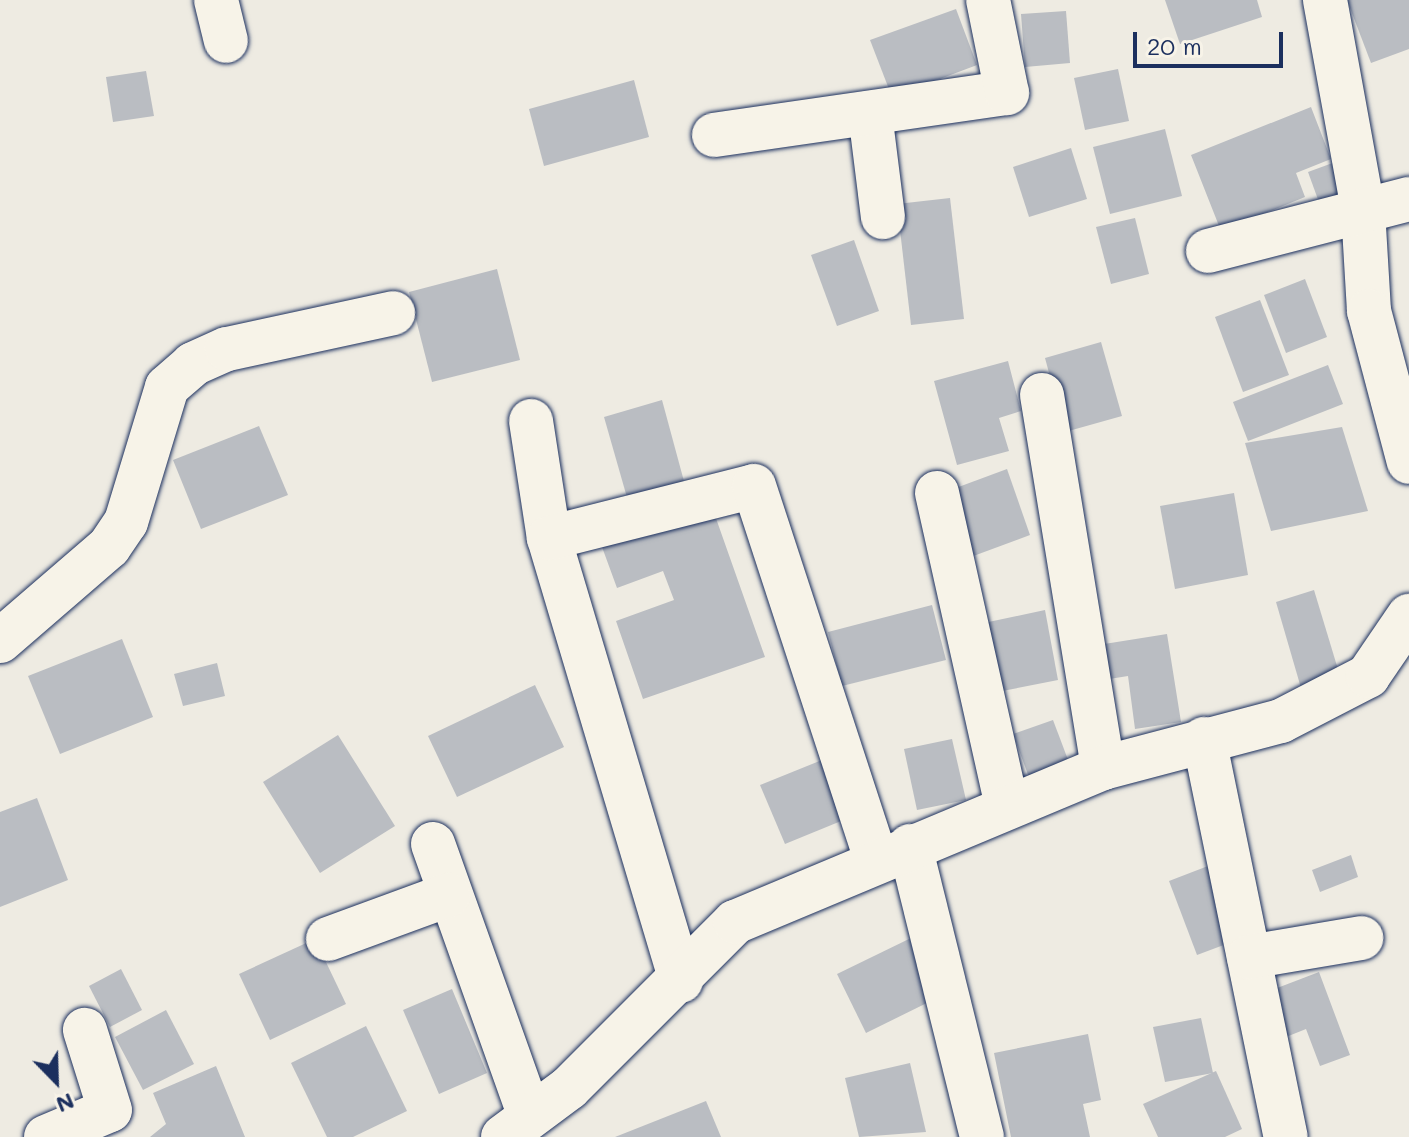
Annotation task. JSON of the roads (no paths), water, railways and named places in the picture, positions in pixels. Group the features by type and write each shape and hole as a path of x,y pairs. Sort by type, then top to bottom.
{"street":[{"path":"714,135 1007,93 988,0"},
{"path":"1325,0 1363,210 1369,311 1409,462"},
{"path":"870,113 883,217"},
{"path":"1208,251 1409,199"},
{"path":"0,641 109,547 126,522 167,387 193,364 227,349 393,313"},
{"path":"1042,395 1103,768"},
{"path":"531,421 549,538 681,981"},
{"path":"549,538 754,486 893,853 982,1137"},
{"path":"937,493 1007,806"},
{"path":"433,844 516,1127 681,981 735,922 893,853 1103,768 1281,721 1368,676 1409,616"},
{"path":"1204,739 1286,1137"},
{"path":"328,939 448,895"},
{"path":"1249,957 1361,938"},
{"path":"46,1137 110,1110 85,1030"}]}
